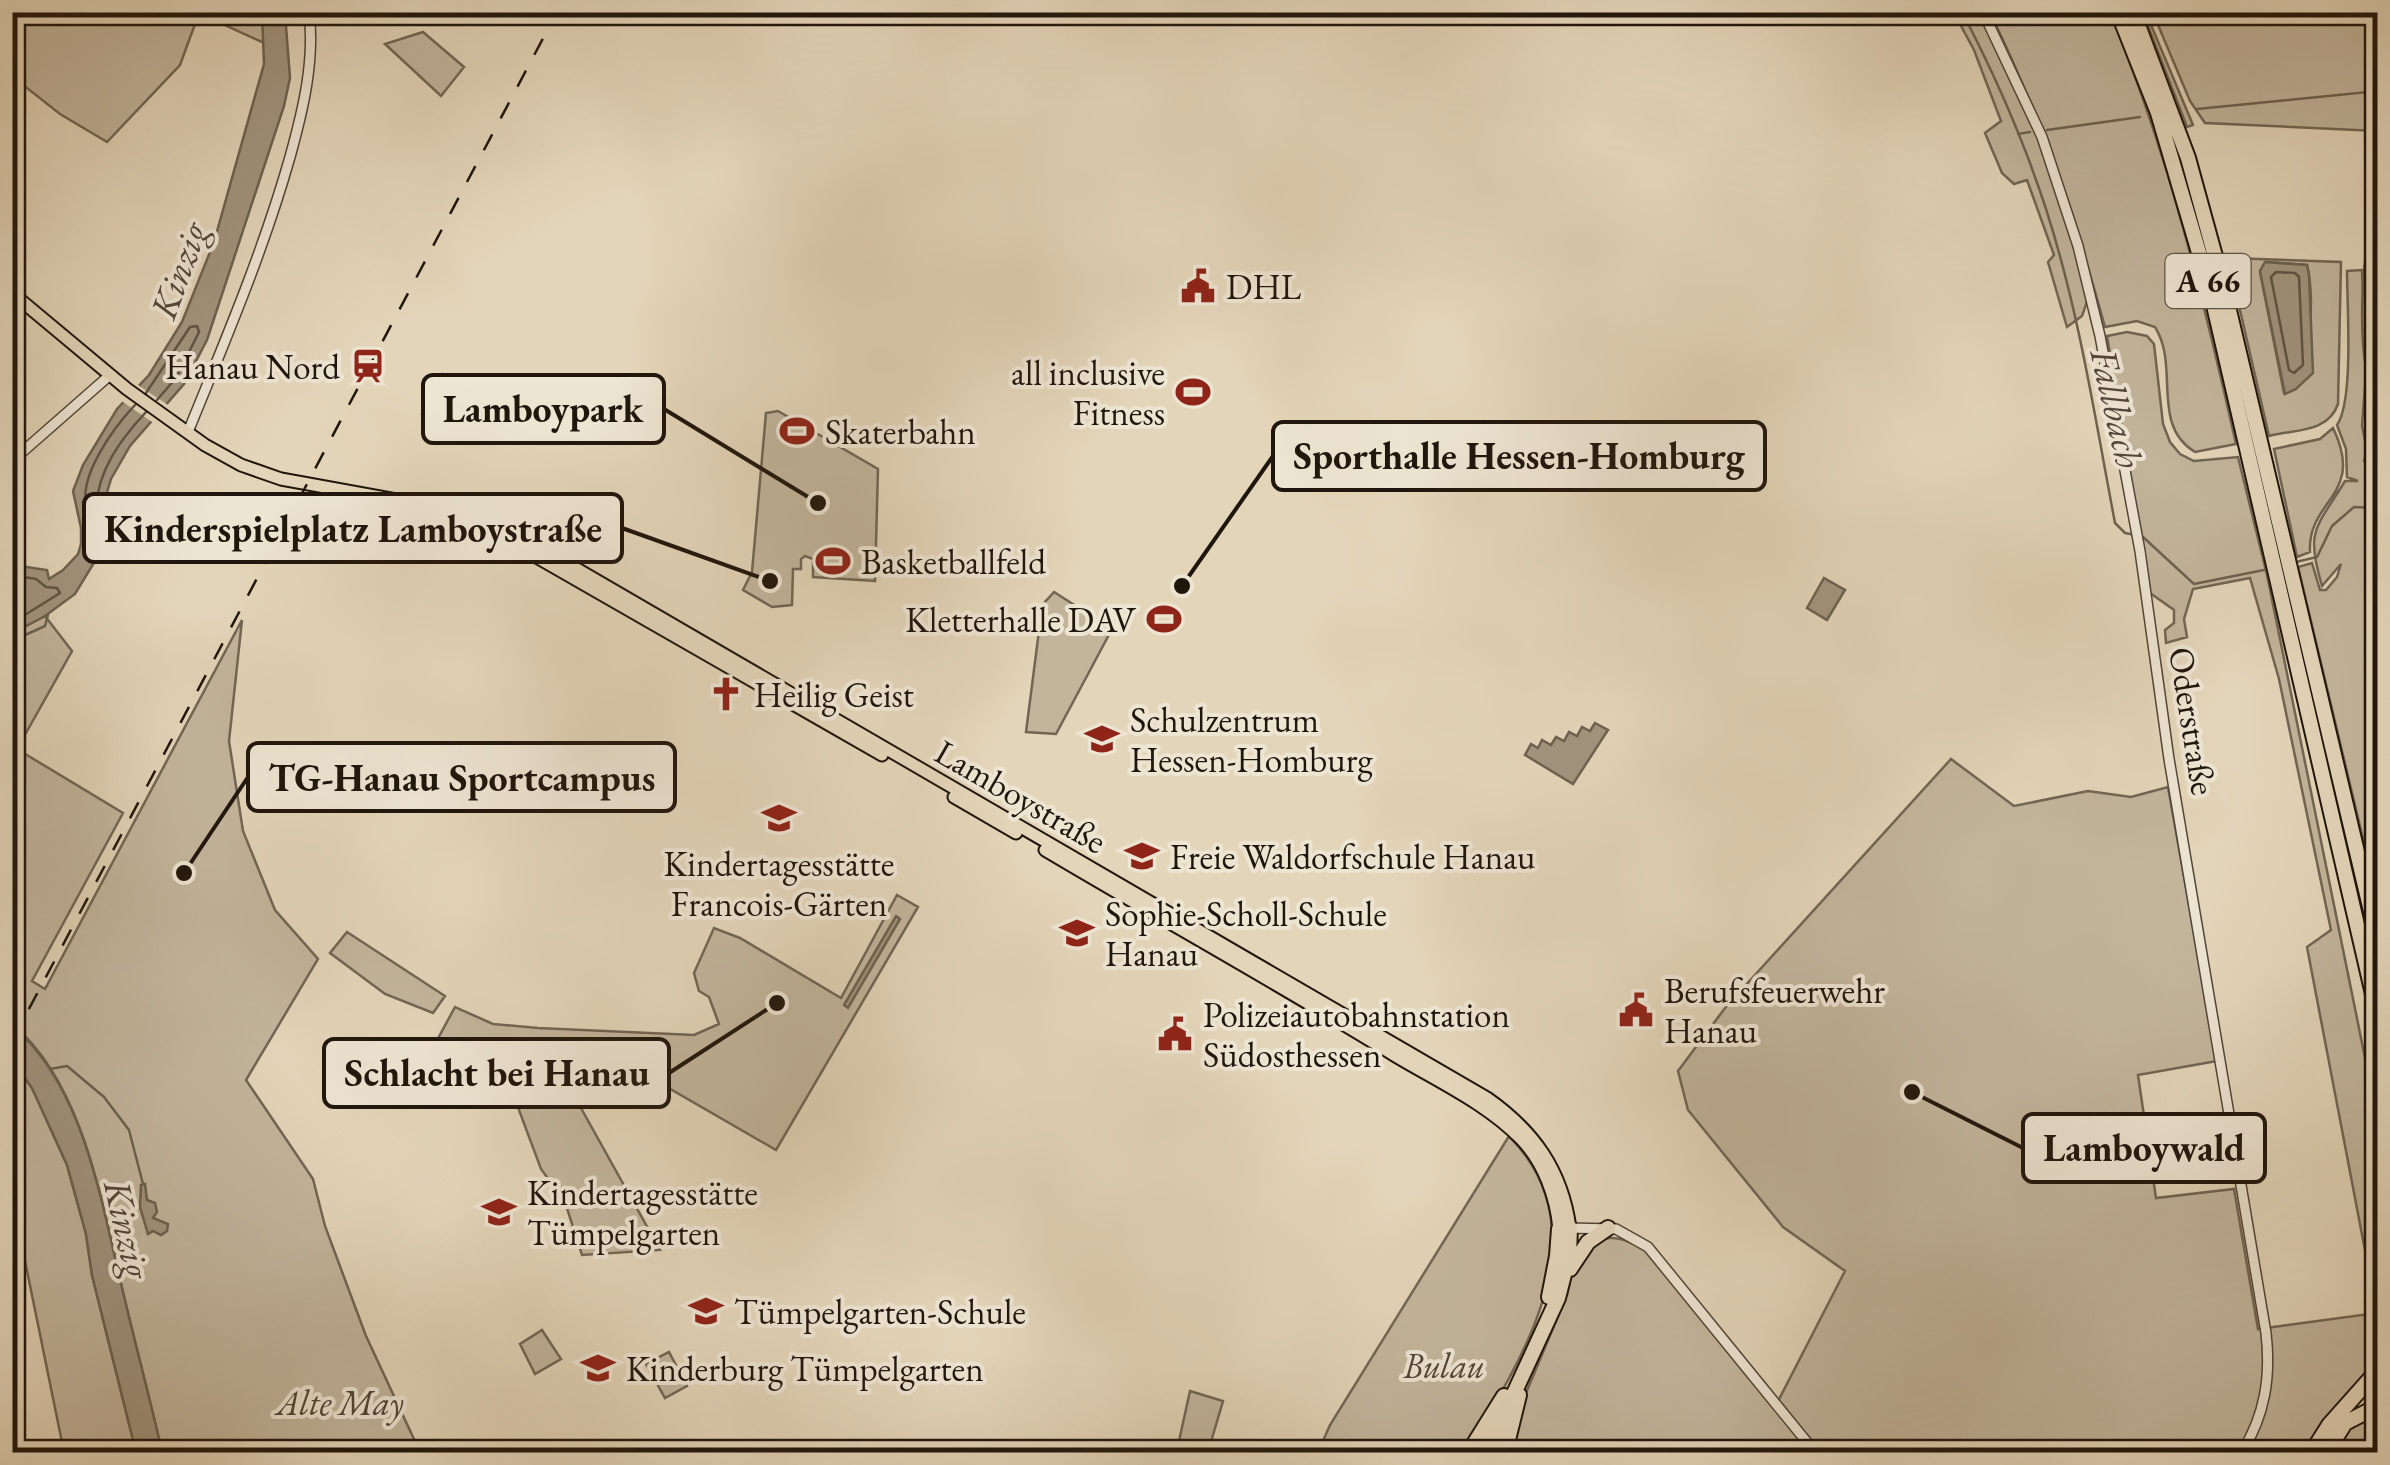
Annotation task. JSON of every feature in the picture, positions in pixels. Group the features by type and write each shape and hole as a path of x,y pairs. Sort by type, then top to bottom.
{"highway":[{"name":"A 66","path":"2118,12 2158,114 2192,221 2378,941"},
{"name":"A 66","path":"2134,12 2172,110 2203,209 2240,355 2378,1016"},
{"path":"1564,1228 1564,1278"},
{"path":"1540,1334 1564,1228"},
{"path":"1487,1452 1552,1313 1564,1278 1588,1242 1608,1228"},
{"path":"2312,1452 2329,1425 2378,1370"},
{"path":"1468,1452 1520,1376"},
{"path":"1504,1452 1518,1404 1520,1376"},
{"path":"2326,1452 2345,1423 2378,1406"}],"main road":[{"name":"Lamboystraße","path":"12,293 128,390 224,456 281,479 376,497 390,505 466,522 511,541 1316,1007 1512,1130 1531,1150 1564,1228"}],"street":[{"path":"188,432 272,222 306,89 311,51 310,12"},
{"name":"Oderstraße","path":"1983,12 2042,137 2078,246 2101,342 2140,551 2170,764 2266,1333 2269,1364 2263,1406 2242,1452"},
{"path":"12,461 110,376"},
{"path":"1564,1228 1608,1228 1634,1237 1654,1253 1815,1452"}],"green space":[{"path":"12,13 199,13 180,65 107,142 60,114 13,77"},
{"path":"199,13 262,13 264,43"},
{"path":"1954,13 1980,13 2032,119 2069,224 2088,299 2082,316 2067,327 2048,262 2054,255 2027,180 2014,184 2002,173 1985,133 2001,121 1974,50"},
{"path":"1990,13 2110,13 2167,171 2236,444 2195,452 2181,440 2169,411 2165,359 2155,327 2137,321 2105,327 2055,167"},
{"path":"2146,13 2193,125 2187,127"},
{"path":"2153,13 2377,13 2377,131 2205,123 2190,101"},
{"path":"423,32 464,67 441,96 385,44"},
{"path":"2228,258 2341,262 2338,404 2319,425 2269,436","holes":["2266,262 2307,265 2311,309 2304,366 2296,389 2284,393 2260,272"]},
{"path":"2362,270 2366,374 2362,426 2367,450 2364,461 2378,467 2377,897 2298,567 2312,563 2320,590 2326,590 2337,577 2341,564 2322,586 2314,552 2316,530 2345,481 2358,481 2347,477 2346,449 2337,425 2348,374 2347,271"},
{"path":"2127,332 2147,336 2154,344 2163,424 2180,454 2194,461 2238,457 2267,575 2377,1117 2378,1357 2323,1422 2306,1452 1509,1452 1526,1393 1567,1295 1576,1252 1603,1239 1627,1241 1646,1251 1774,1409 1845,1271 1783,1227 1688,1110 1678,1071 1725,1008 1951,759 2014,806 2088,791 2131,797 2168,787 2217,1061 2138,1075 2156,1198 2234,1189 2258,1329 2377,1313 2307,947 2331,930 2279,679 2250,578 2193,589 2184,619 2187,637 2166,643 2165,630 2174,623 2174,610 2150,593 2107,336"},
{"path":"443,374 474,391 452,431 422,414"},
{"path":"778,411 878,469 875,581 813,577 813,559 805,556 801,569 793,569 792,605 772,607 743,590 752,572 766,413"},
{"path":"2333,428 2343,469 2311,534 2310,552 2297,557 2274,449 2320,439"},
{"path":"1054,592 1112,629 1056,734 1026,732 1041,615"},
{"name":"Alte May","path":"45,616 72,651 17,749 123,813 32,981 45,989 242,620 229,741 243,831 275,910 318,959 246,1080 313,1179 325,1226 366,1336 420,1452 162,1452 83,1136 54,1074 13,1025 12,633"},
{"path":"897,895 918,907 776,1150 658,1082 635,1094 621,1078 603,1068 563,1063 479,1076 472,1088 464,1084 466,1078 428,1057 455,1007 493,1024 538,1028 694,1035 719,1024 709,997 699,991 694,973 714,928 740,938 841,998"},
{"path":"347,932 445,996 433,1013 385,994 330,953"},
{"path":"12,1061 32,1088 67,1165 136,1452 64,1452 13,1202"},
{"path":"562,1074 660,1250 582,1255 565,1202 541,1169 510,1086"},
{"name":"Bulau","path":"1509,1136 1537,1173 1550,1213 1552,1255 1544,1297 1509,1379 1464,1452 1318,1452 1330,1425"},
{"path":"542,1330 561,1359 535,1374 520,1344"},
{"path":"669,1352 687,1386 665,1398 646,1364"},
{"path":"1190,1391 1223,1401 1208,1452 1177,1450"},
{"path":"2377,1409 2377,1452 2331,1452 2345,1427"}],"water":[{"path":"262,13 285,13 290,78 207,340 184,384 130,446 111,479 106,496 103,548 75,594 13,633 13,565 47,570 49,579 78,554 81,528 73,491 83,465 117,409 149,375 182,322 214,242 264,64"},
{"path":"2377,194 2378,399 2369,381 2362,328 2364,268"},
{"path":"2265,262 2307,265 2309,275 2313,373 2285,394 2260,271"},
{"path":"1824,578 1845,590 1827,620 1807,608"},
{"path":"1595,723 1608,730 1573,784 1525,755 1531,744 1538,748 1542,740 1551,745 1556,737 1564,741 1569,732 1577,736 1582,727 1590,731"},
{"path":"896,916 900,919 848,1008 844,1005"},
{"path":"12,1025 54,1075 82,1136 102,1202 162,1452 136,1452 67,1165 32,1088 13,1061"},
{"path":"145,1184 147,1200 155,1203 157,1212 153,1218 168,1224 161,1235 153,1231 148,1234 140,1207 141,1185"}],"pier":[{"path":"135,383 171,407 155,424 120,400"}],"waterway":[{"name":"Fallbach","path":"1962,12 2008,109 2046,209 2077,325 2115,523 2125,533 2135,535"},
{"path":"2197,109 2378,91"},
{"path":"2047,130 2140,117"},
{"path":"2018,134 2030,132"},
{"name":"Fallbach","path":"2296,562 2317,557 2332,526 2354,507 2378,508"},
{"name":"Fallbach","path":"2143,537 2194,584 2269,569"},
{"path":"12,641 45,626 48,615 45,616"},
{"name":"Kinzig","path":"50,1069 67,1066 104,1097 129,1130 143,1184"}],"railway":[{"path":"12,1041 557,12"}],"place":[{"name":"DHL","path":"1198,286"},
{"name":"Hanau Nord","path":"368,366"},
{"name":"all inclusive Fitness","path":"1193,392"},
{"name":"Skaterbahn","path":"797,431"},
{"name":"Lamboypark","path":"818,503"},
{"name":"Basketballfeld","path":"833,561"},
{"name":"Kinderspielplatz Lamboystraße","path":"770,581"},
{"name":"Sporthalle Hessen-Homburg","path":"1182,586"},
{"name":"Kletterhalle DAV","path":"1164,619"},
{"name":"Heilig Geist","path":"726,694"},
{"name":"Schulzentrum Hessen-Homburg","path":"1102,739"},
{"name":"Kindertagesstätte Francois-Gärten","path":"779,818"},
{"name":"Freie Waldorfschule Hanau","path":"1142,856"},
{"name":"TG-Hanau Sportcampus","path":"184,873"},
{"name":"Sophie-Scholl-Schule Hanau","path":"1077,933"},
{"name":"Schlacht bei Hanau","path":"777,1003"},
{"name":"Berufsfeuerwehr Hanau","path":"1636,1010"},
{"name":"Polizeiautobahnstation Südosthessen","path":"1175,1034"},
{"name":"Lamboywald","path":"1912,1092"},
{"name":"Kindertagesstätte Tümpelgarten","path":"499,1212"},
{"name":"Tümpelgarten-Schule","path":"706,1311"},
{"name":"Kinderburg Tümpelgarten","path":"598,1368"}]}
